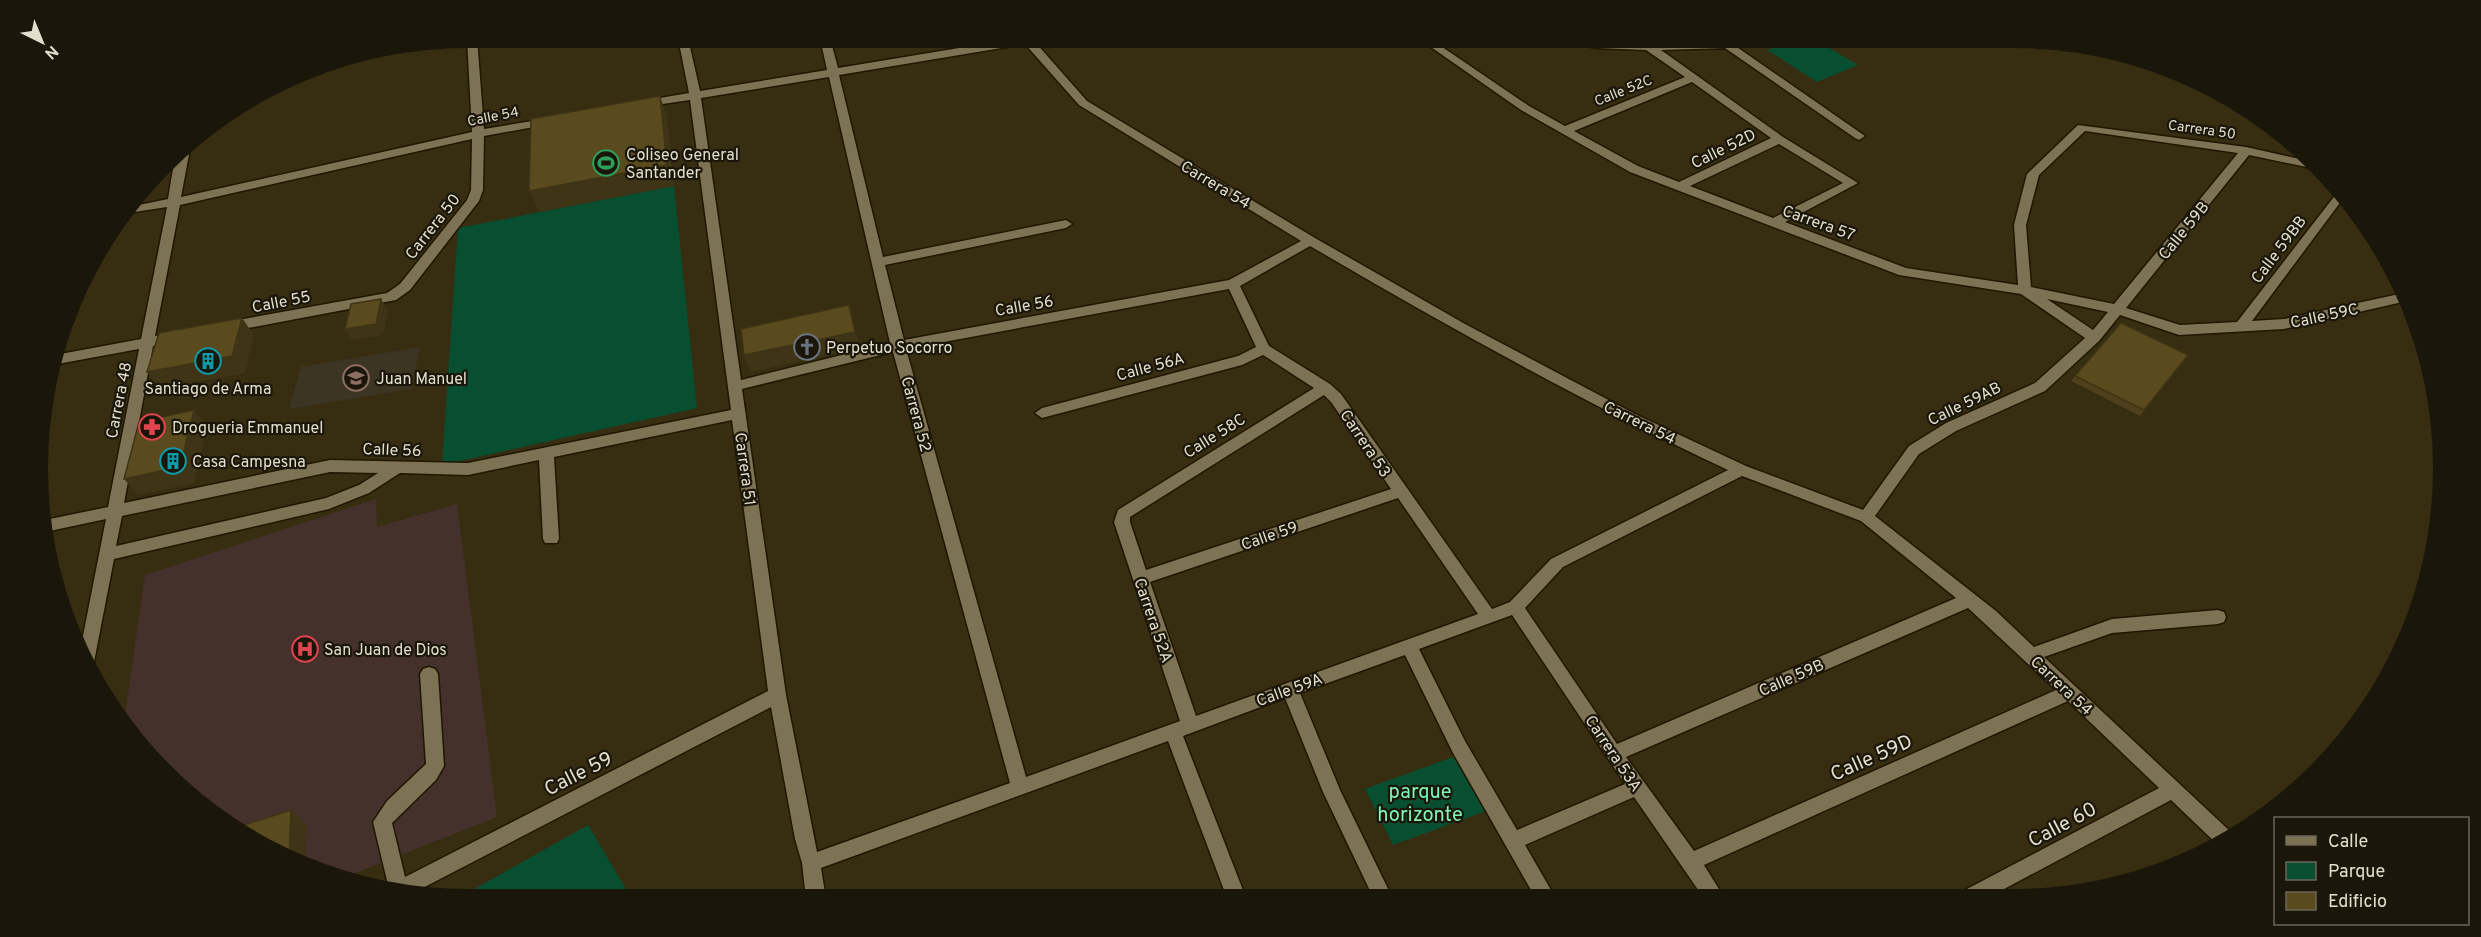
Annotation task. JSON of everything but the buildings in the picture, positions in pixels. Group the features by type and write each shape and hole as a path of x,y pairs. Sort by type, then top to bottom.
{"street":[{"name":"Carrera 50","path":"405,287 473,201 477,190 478,134 473,48"},
{"name":"Carrera 51","path":"685,48 695,95 777,696 815,889"},
{"name":"Carrera 52","path":"828,48 898,346 1020,787"},
{"path":"627,107 972,48"},
{"name":"Carrera 54","path":"1034,48 1083,103 1310,241 1460,327 1630,418 1742,470 1866,517 1969,600 2220,834"},
{"name":"Carrera 57","path":"1437,48 1524,108 1634,169 1904,272 2025,290 2119,310 2179,330 2241,326"},
{"path":"1651,48 1779,139 1852,183 1773,223"},
{"path":"1731,48 1859,136"},
{"name":"Calle 52C","path":"1564,130 1692,78"},
{"name":"Calle 54","path":"138,209 478,134 558,119"},
{"name":"Carrera 50","path":"2025,290 2020,225 2033,174 2082,128 2246,151 2302,163"},
{"name":"Calle 52D","path":"1680,186 1779,139"},
{"name":"Calle 59B","path":"2119,310 2246,151"},
{"name":"Carrera 48","path":"89,649 182,161"},
{"name":"Calle 59BB","path":"2241,326 2336,200"},
{"path":"879,262 1066,224"},
{"name":"Calle 56","path":"736,386 898,346 1233,284 1310,241"},
{"path":"1233,284 1264,349"},
{"name":"Calle 55","path":"216,329 390,297 405,287"},
{"path":"2025,290 2094,338"},
{"name":"Calle 59C","path":"2241,326 2284,324 2397,299"},
{"name":"Calle 59AB","path":"1866,517 1914,450 1951,427 2040,387 2094,338 2119,310"},
{"path":"63,358 193,334"},
{"name":"Carrera 53","path":"1264,349 1325,388 1336,399 1399,492 1489,617"},
{"name":"Calle 56A","path":"1042,413 1242,360 1264,349"},
{"name":"Calle 58C","path":"1123,514 1325,388"},
{"name":"Calle 56","path":"52,525 330,466 468,469 739,413"},
{"path":"546,454 551,539"},
{"path":"106,555 329,503 364,489 396,468"},
{"name":"Calle 59A","path":"811,863 1516,607 1557,563 1742,470"},
{"name":"Calle 59","path":"1140,579 1399,492"},
{"name":"Carrera 52A","path":"1123,514 1122,522 1181,729 1234,889"},
{"name":"Calle 59B","path":"1614,754 1969,600"},
{"name":"Carrera 53A","path":"1516,607 1614,754 1709,889"},
{"path":"2030,655 2112,626 2218,617"},
{"path":"1409,646 1460,747 1540,889"},
{"path":"397,883 382,822 389,810 428,778 435,766 429,674"},
{"path":"1290,689 1332,792 1379,889"},
{"name":"Calle 59D","path":"1690,862 2069,692"},
{"name":"Calle 59","path":"410,884 777,696"},
{"path":"1513,841 1637,787"},
{"name":"Calle 60","path":"1985,889 2174,790"}],"shaded area":[{"name":"Juan Manuel","path":"420,347 411,389 289,409 301,367"},
{"name":"San Juan de Dios","path":"376,499 377,527 457,504 497,817 354,873 283,846 235,818 191,785 171,766 152,746 126,711 145,575"}],"green space":[{"path":"1772,48 1829,48 1858,65 1817,82 1767,50"},
{"path":"674,186 697,408 442,465 458,228"},
{"name":"parque horizonte","path":"1456,756 1486,811 1393,845 1365,789"},
{"path":"588,825 626,889 474,889"}],"place":[{"name":"Coliseo General Santander","path":"606,163"},
{"name":"Perpetuo Socorro","path":"807,347"},
{"name":"Santiago de Arma","path":"208,361"},
{"name":"Juan Manuel","path":"356,378"},
{"name":"Drogueria Emmanuel","path":"152,427"},
{"name":"Casa Campesna","path":"173,461"},
{"name":"San Juan de Dios","path":"305,649"}]}
